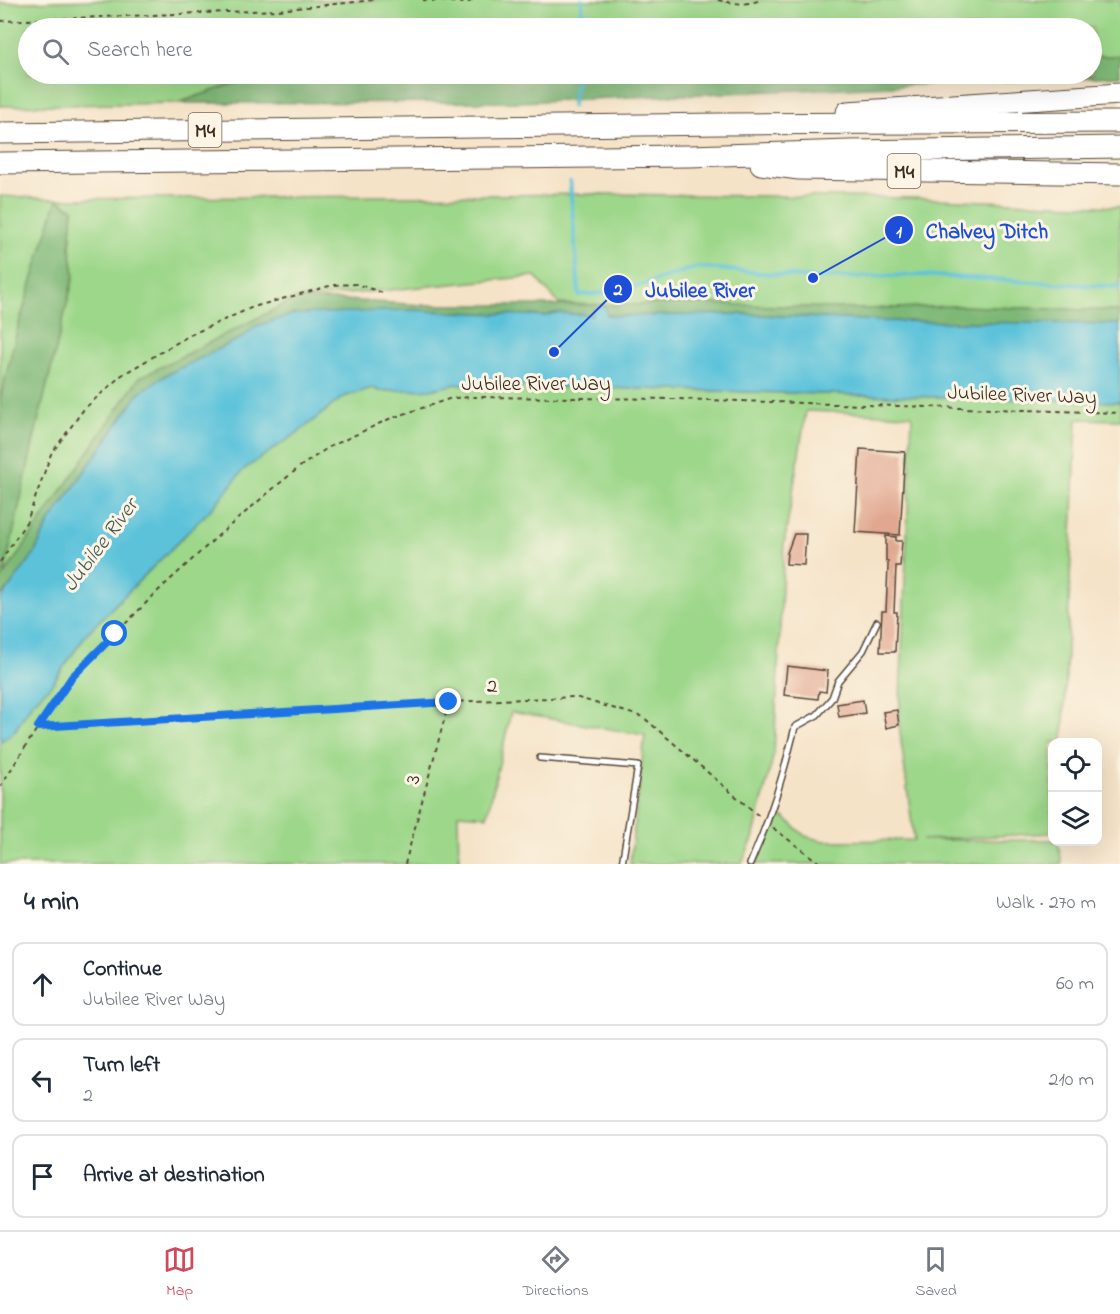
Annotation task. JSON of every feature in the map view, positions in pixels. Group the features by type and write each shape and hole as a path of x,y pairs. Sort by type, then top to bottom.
{"highway":[{"name":"M4","path":"721,124 888,108 1120,94"},
{"name":"M4","path":"0,133 721,124 1120,122"},
{"name":"M4","path":"0,163 689,156 1120,147"},
{"name":"M4","path":"689,156 799,169 1120,174"}],"lane":[{"path":"750,864 768,824 783,778 795,727 817,714 832,698 838,681 863,651 877,622"},
{"path":"540,758 638,766 622,864"}],"path":[{"path":"76,18 279,10 374,0"},
{"path":"423,0 465,3 475,0"},
{"path":"718,0 734,4 752,3 759,0"},
{"path":"0,21 18,20"},
{"path":"0,562 27,521 51,454 84,409 122,375 190,335 253,307 333,285 357,284 383,292"},
{"name":"Jubilee River Way","path":"0,787 72,677 220,534 301,466 330,447 389,419 452,399 529,397 1120,413"},
{"name":"2","path":"38,727 449,702 575,697 643,717 768,824 821,864"},
{"name":"3","path":"405,864 449,702"}],"green space":[{"path":"95,0 1120,0 1120,56 1102,56 1102,18 18,18 18,84 232,84 178,103 0,106 0,3"},
{"path":"1102,56 1120,56 1120,76 1102,77"},
{"path":"232,84 934,84 517,102 178,103"},
{"path":"600,194 915,198 1120,207 1120,311 958,306 863,309 687,303 559,304 535,276 295,299 139,378 3,577 74,275 70,247 73,209 57,200 18,327 0,405 0,196 57,199"},
{"path":"57,199 73,209 70,247 74,275 35,434 4,575 139,378 295,299 423,305 687,303 863,309 958,306 1120,311 1120,324 884,321 742,314 621,316 606,315 605,307 592,315 555,313 545,316 410,310 256,326 243,337 166,375 140,392 49,523 34,554 10,587 0,596 0,581 3,577 0,577 0,399 18,327"},
{"path":"457,384 1120,402 1120,420 1077,419 1063,738 1048,738 1048,833 922,840 1048,840 1048,846 1059,846 1062,864 756,864 777,818 784,817 805,836 824,841 914,840 899,725 912,415 806,411 784,545 774,753 753,839 741,864 630,864 645,735 511,712 487,816 458,814 459,864 0,864 0,742 14,732 32,703 52,684 87,633 216,504 243,470 300,431 343,397 372,388 380,391 434,389"}],"water":[{"path":"605,306 607,315 621,316 742,314 884,321 1120,324 1120,402 457,384 434,389 380,391 372,388 343,397 300,431 243,470 216,504 87,633 52,684 32,703 14,732 0,742 0,600 34,554 49,523 140,392 166,375 243,337 256,326 294,314 410,310 545,316 555,313 592,315 593,309"}],"building":[{"path":"860,449 905,452 900,535 855,532"},
{"path":"794,534 806,534 804,565 786,564 787,553"},
{"path":"886,536 896,537 896,541 902,541 900,566 896,566 895,652 880,652 882,611 886,611 888,561 886,561"},
{"path":"787,666 828,671 826,692 819,691 818,699 784,695"},
{"path":"863,700 865,713 839,717 837,704"},
{"path":"897,710 899,725 886,728 883,712"}],"waterway":[{"path":"582,0 582,18"},
{"path":"572,106 575,84"},
{"path":"570,182 579,295 618,292 698,267 813,278 921,275 1120,287"}],"place":[{"name":"Chalvey Ditch","path":"813,278"},
{"name":"Jubilee River","path":"554,352"}],"route":[{"path":"115,634 72,677 38,727 449,702"}]}
